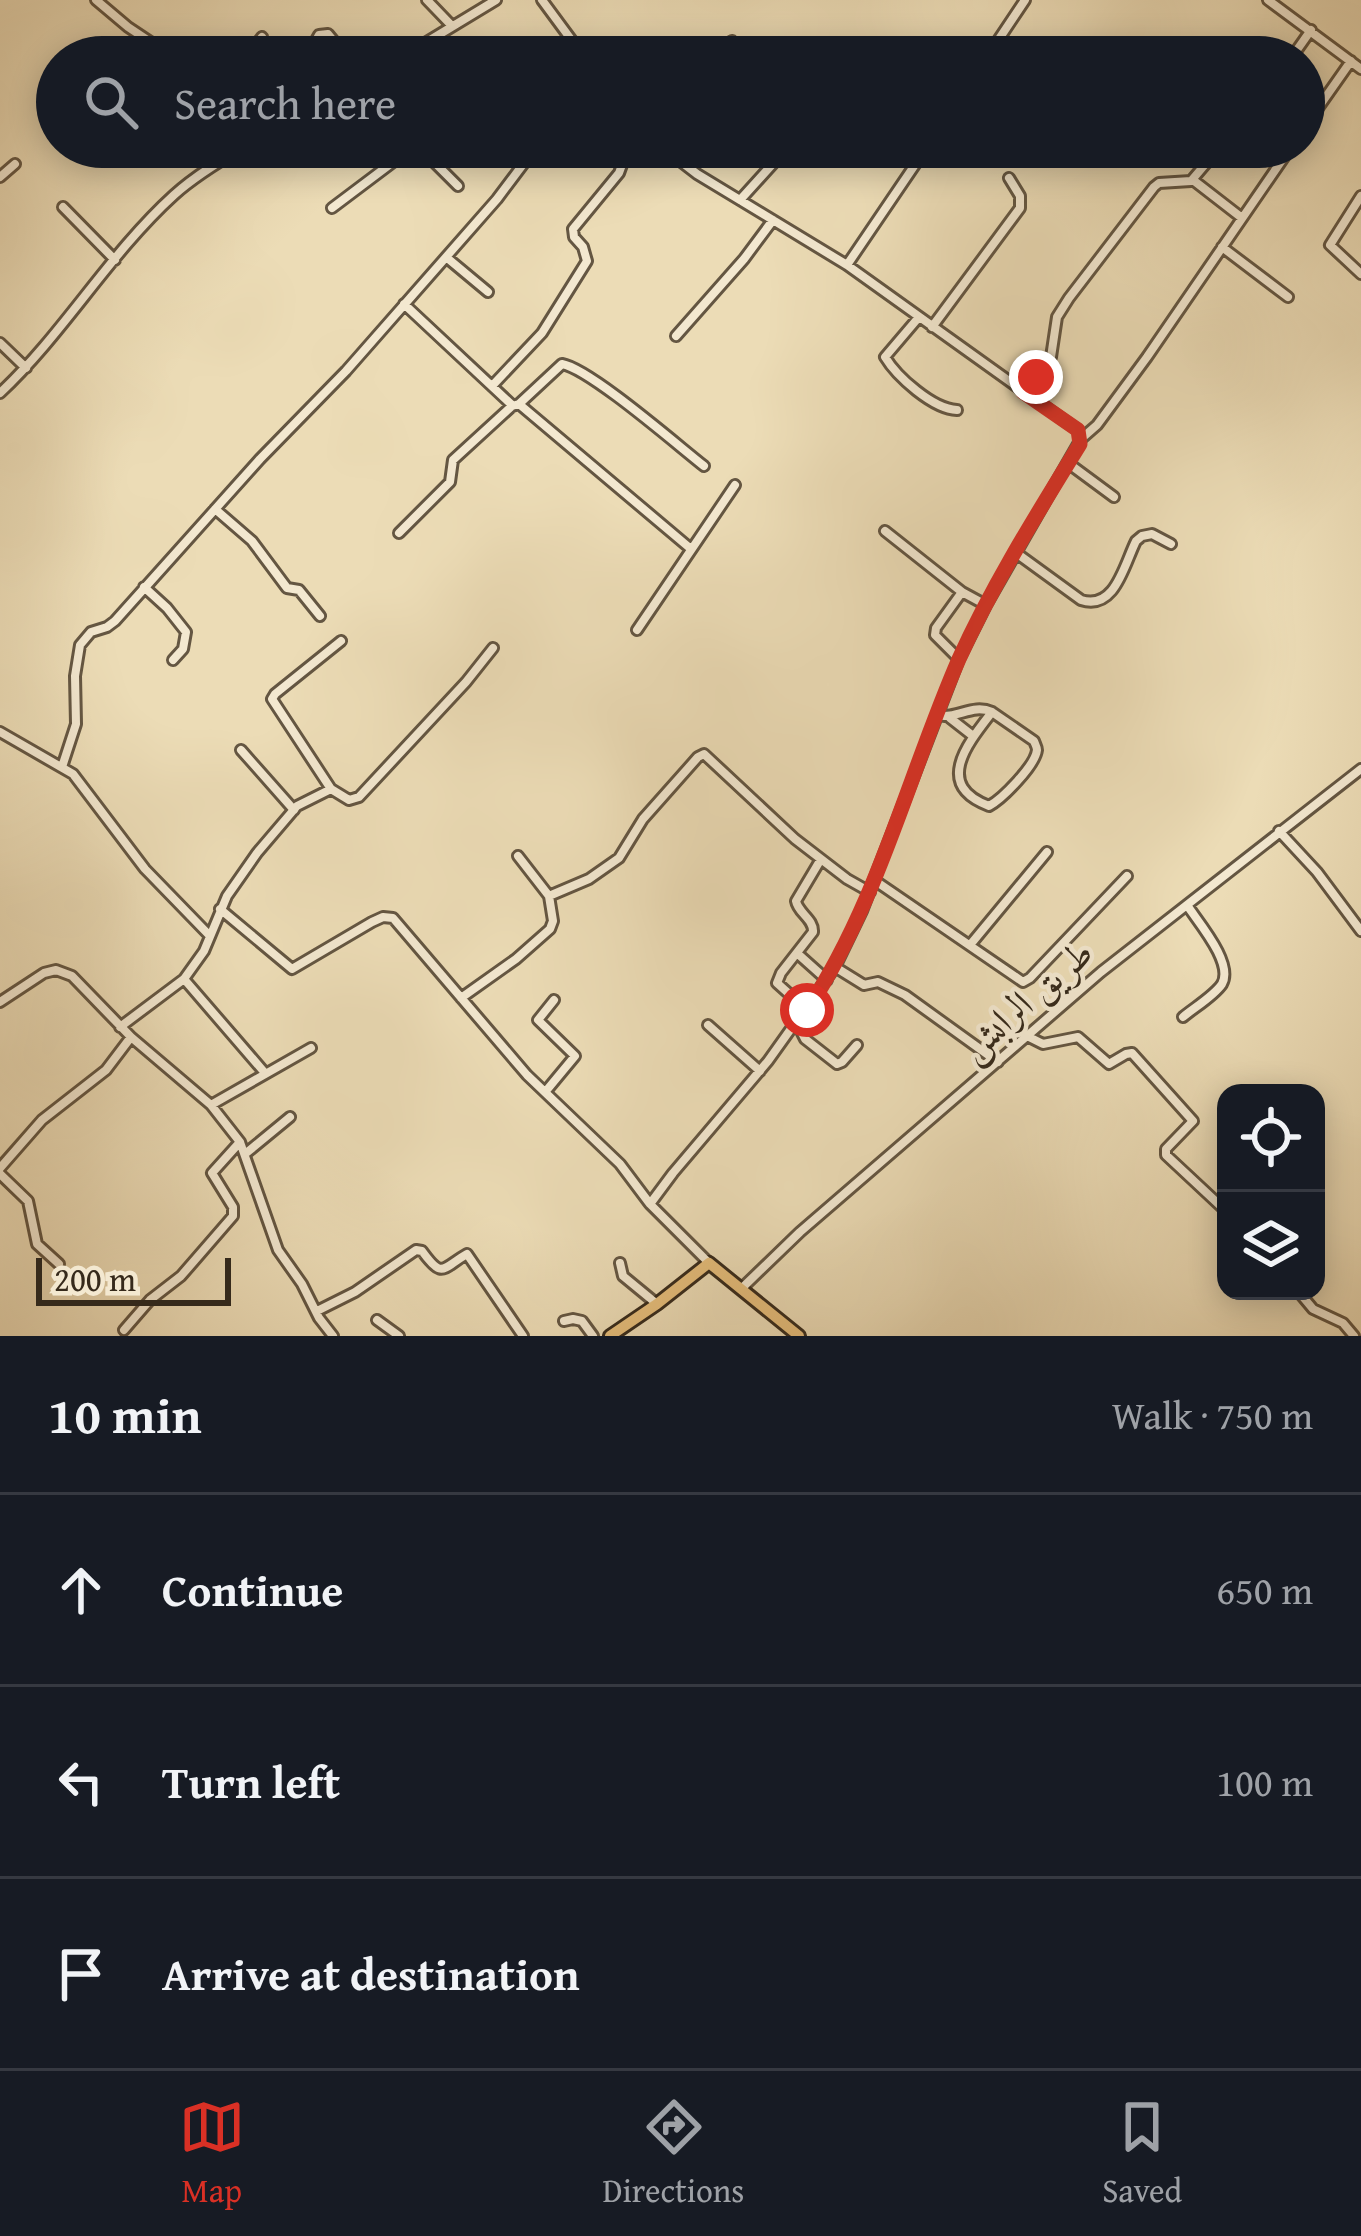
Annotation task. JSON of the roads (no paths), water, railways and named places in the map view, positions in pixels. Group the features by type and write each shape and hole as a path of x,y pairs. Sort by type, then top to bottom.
{"main road":[{"path":"610,1336 709,1263 799,1336"}],"street":[{"path":"97,0 142,36"},
{"path":"427,0 452,26"},
{"path":"436,36 496,0"},
{"path":"542,0 569,36"},
{"path":"1001,36 1025,0"},
{"path":"1268,0 1319,36"},
{"path":"1307,36 1311,30"},
{"path":"1325,41 1361,69"},
{"path":"1325,98 1351,61"},
{"path":"0,177 15,164"},
{"path":"0,394 174,195 211,168"},
{"path":"332,208 387,168"},
{"path":"438,168 458,187"},
{"path":"62,766 76,724 74,676 84,637 115,621 346,371 520,168"},
{"path":"492,386 542,333 587,261 573,229 621,168"},
{"path":"689,168 847,266 1074,428 1081,439"},
{"path":"740,200 769,168"},
{"path":"847,266 913,168"},
{"path":"1193,180 1203,168"},
{"path":"650,1204 760,1071 835,967 870,892 959,659 986,604 1081,439 1147,358 1277,168"},
{"path":"932,328 1020,208 1020,196 1009,178"},
{"path":"1023,392 1051,357 1057,317 1117,232 1160,183 1193,180 1242,218"},
{"path":"1361,196 1330,245 1361,274"},
{"path":"62,207 115,260"},
{"path":"676,336 773,220"},
{"path":"1222,248 1288,297"},
{"path":"446,257 488,292"},
{"path":"404,304 492,386 691,549"},
{"path":"919,317 885,357 895,373 928,399 957,410"},
{"path":"0,343 26,368"},
{"path":"399,533 450,482 453,460 562,364 594,380 704,466"},
{"path":"1068,463 1114,497"},
{"path":"637,630 735,485"},
{"path":"214,509 252,541 285,586 299,590 320,616"},
{"path":"885,531 962,592 986,604"},
{"path":"1015,552 1091,603 1111,593 1138,538 1152,534 1171,544"},
{"path":"144,587 186,632 183,649 172,660"},
{"path":"959,659 934,635 962,592"},
{"path":"341,641 272,699 331,789 349,800 359,796 493,648"},
{"path":"950,718 978,707 992,712 1034,741 1037,751 1009,791 989,806 966,791 960,778 961,758 992,712"},
{"path":"938,715 950,718 973,736"},
{"path":"0,732 62,766 81,783 145,869 210,936"},
{"path":"241,750 294,810"},
{"path":"549,896 607,868 704,754 821,860 870,892"},
{"name":"طريق الرابش","path":"740,1289 1101,972 1361,769"},
{"path":"120,1027 184,980 242,872 294,810 331,789"},
{"path":"1279,831 1361,931"},
{"path":"970,945 1047,852"},
{"path":"461,998 545,935 553,921 549,896 518,856"},
{"path":"807,1010 777,983 814,928 796,901 821,860"},
{"path":"874,880 1026,981 1127,876"},
{"path":"1184,1017 1220,986 1224,976 1216,948 1186,905"},
{"path":"220,909 292,969 390,916 512,1058 620,1164 650,1204 709,1263"},
{"path":"798,954 827,980"},
{"path":"835,967 864,985 878,982 905,995 998,1062"},
{"path":"0,1002 44,973 56,970 72,976 120,1027 212,1105 239,1142 278,1250 333,1336"},
{"path":"184,980 265,1072"},
{"path":"546,1092 575,1056 538,1020 554,1000"},
{"path":"797,1023 805,1039 837,1064 857,1045"},
{"path":"707,1025 760,1071"},
{"path":"1027,1036 1043,1044 1078,1037 1109,1064 1132,1053 1193,1121 1166,1155 1217,1203"},
{"path":"59,1264 37,1244 28,1201 0,1171 42,1120 106,1070 131,1037"},
{"path":"212,1105 311,1048"},
{"path":"244,1154 290,1117"},
{"path":"124,1330 150,1300 181,1276 233,1216 233,1207 212,1173 239,1142"},
{"path":"316,1311 355,1292 416,1250 439,1270 467,1254 524,1336"},
{"path":"620,1263 623,1276 657,1304"},
{"path":"1305,1300 1313,1310 1343,1323 1354,1336"},
{"path":"377,1320 399,1336"},
{"path":"564,1322 582,1321 592,1336"},
{"path":"627,1326 639,1336"}]}
